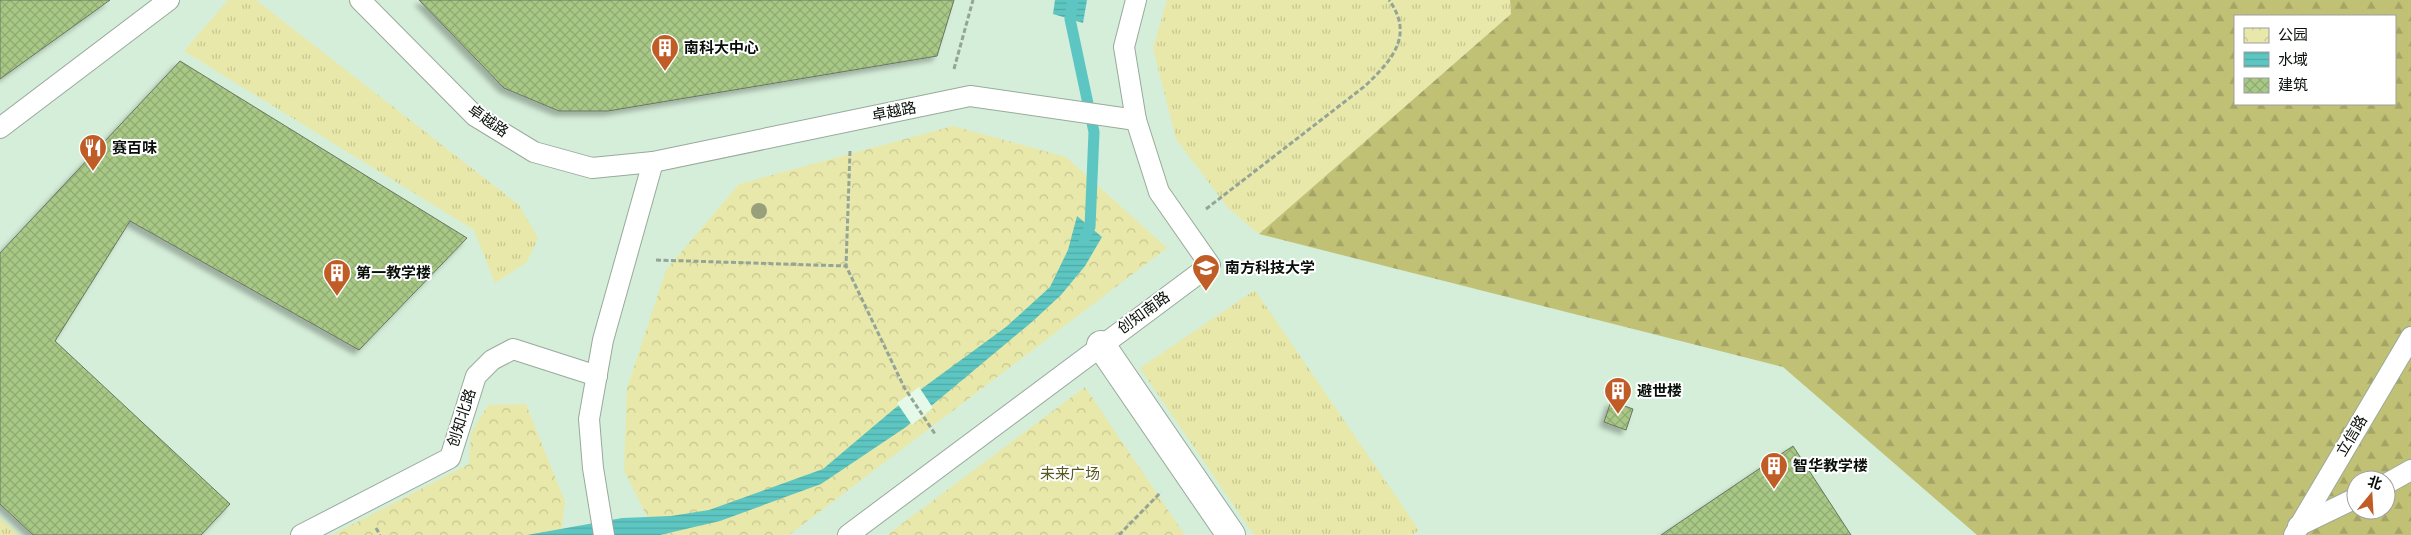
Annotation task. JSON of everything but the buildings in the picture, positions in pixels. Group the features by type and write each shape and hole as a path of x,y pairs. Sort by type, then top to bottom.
{"street":[{"path":"1101,345 1231,535"}],"lane":[{"path":"0,128 169,0"},
{"name":"卓越路","path":"360,0 475,116 534,152 592,168 653,162 970,96 1136,120"},
{"name":"创知南路","path":"848,535 1210,265 1159,192 1136,120 1124,48 1136,0"},
{"path":"604,535 592,468 589,420 603,340 653,162"},
{"name":"立信路","path":"2296,530 2411,337"},
{"name":"创知北路","path":"301,535 450,458 476,376 492,360 514,348 597,376"},
{"path":"2396,478 2411,470"},
{"path":"2296,530 2346,503"}],"path":[{"path":"958,56 973,0"},
{"path":"1184,226 1365,86 1389,63 1401,36 1395,8 1389,0"},
{"path":"851,120 846,266 904,387 926,420"},
{"path":"625,259 846,266"},
{"path":"1119,535 1185,466"}],"shaded area":[{"name":"南方科技大学","path":"0,0 2411,0 2411,535 0,535"}],"green space":[{"path":"228,0 256,0 519,205 538,238 527,262 495,283 474,230 184,51"},
{"path":"1167,0 1510,0 1511,14 1259,234 1228,208 1176,139 1153,48"},
{"path":"1510,0 2411,0 2411,535 1977,535 1783,367 1259,234 1511,14"},
{"path":"953,126 1066,157 1167,248 789,535 656,535 624,470 627,388 666,270 739,184"},
{"path":"1255,290 1419,530 1412,535 1254,535 1140,368"},
{"name":"未来广场","path":"1085,387 1185,535 887,535"},
{"path":"526,404 565,502 561,535 332,535 469,464 471,433 488,405"},
{"path":"0,518 19,535 0,535"}],"water":[{"path":"1055,0 1087,0 1083,23 1053,14"},
{"path":"1077,216 1102,237 1085,266 1061,295 1033,321 906,427 821,484 720,521 660,535 527,535 622,518 671,516 709,510 823,469 894,409 1006,327 1050,287 1068,250"}],"pier":[{"path":"919,387 933,408 912,425 897,403"}],"waterway":[{"path":"1073,0 1070,19 1094,132 1090,227 1084,239"}],"place":[{"name":"南科大中心","path":"665,72"},
{"name":"赛百味","path":"93,172"},
{"name":"南方科技大学","path":"1206,292"},
{"name":"第一教学楼","path":"337,297"},
{"name":"避世楼","path":"1618,415"},
{"name":"智华教学楼","path":"1774,490"}]}
